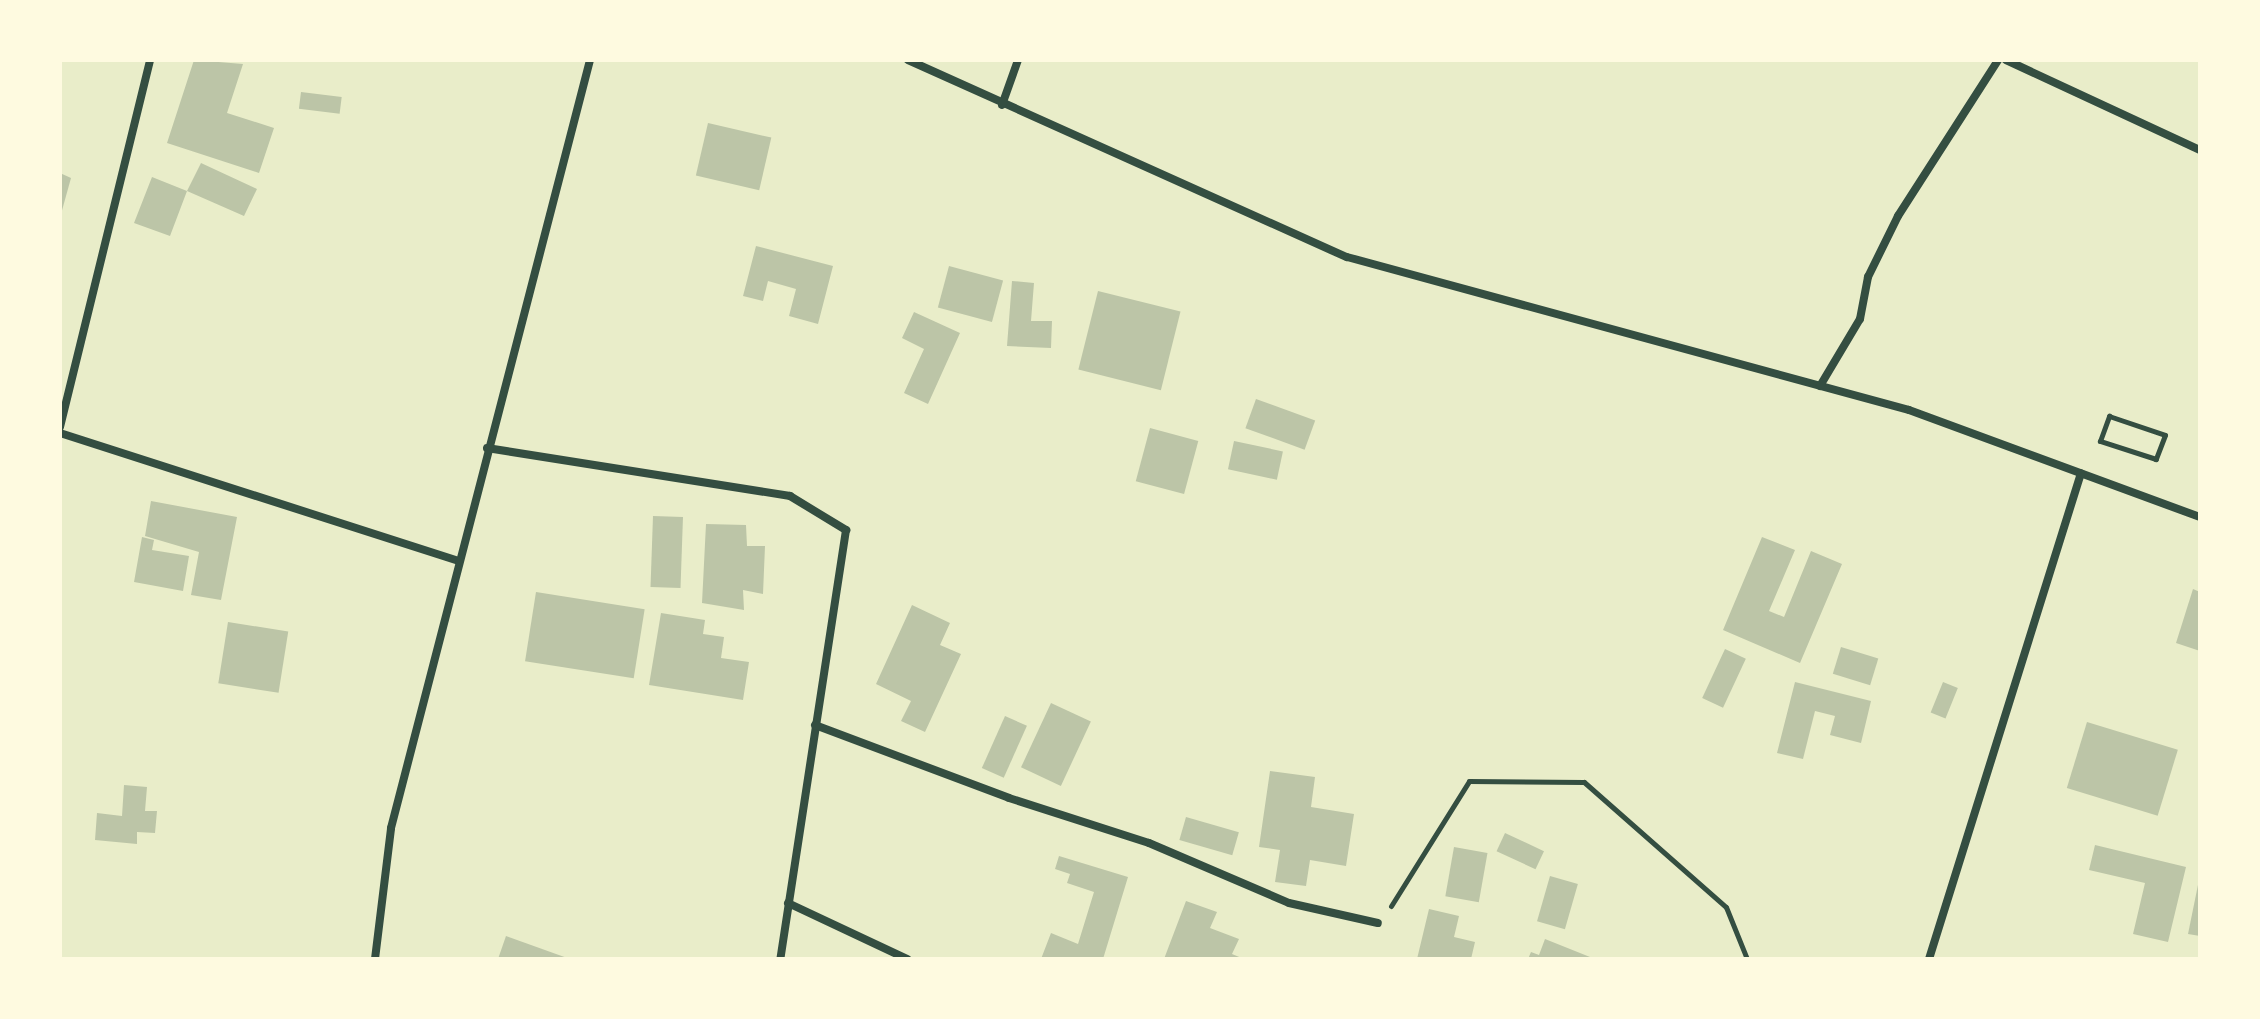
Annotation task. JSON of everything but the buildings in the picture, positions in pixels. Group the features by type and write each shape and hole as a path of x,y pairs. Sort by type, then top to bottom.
{"street":[{"path":"150,60 60,430 458,561"},
{"path":"375,959 391,828 590,60"},
{"path":"908,60 1002,105 1347,257 1909,410 2200,517"},
{"path":"1002,105 1018,60"},
{"path":"1820,386 1860,319 1868,277 1898,216 1998,60"},
{"path":"2006,60 2200,150"},
{"path":"487,448 790,496 846,530 780,959"},
{"path":"1929,959 2081,473"},
{"path":"815,725 1009,798 1149,843 1289,903 1378,923"},
{"path":"788,903 907,959"}],"path":[{"path":"2109,416 2165,435 2156,459 2100,441 2109,416"},
{"path":"1378,923 1416,872 1469,781 1584,782 1726,907 1747,959"}]}
